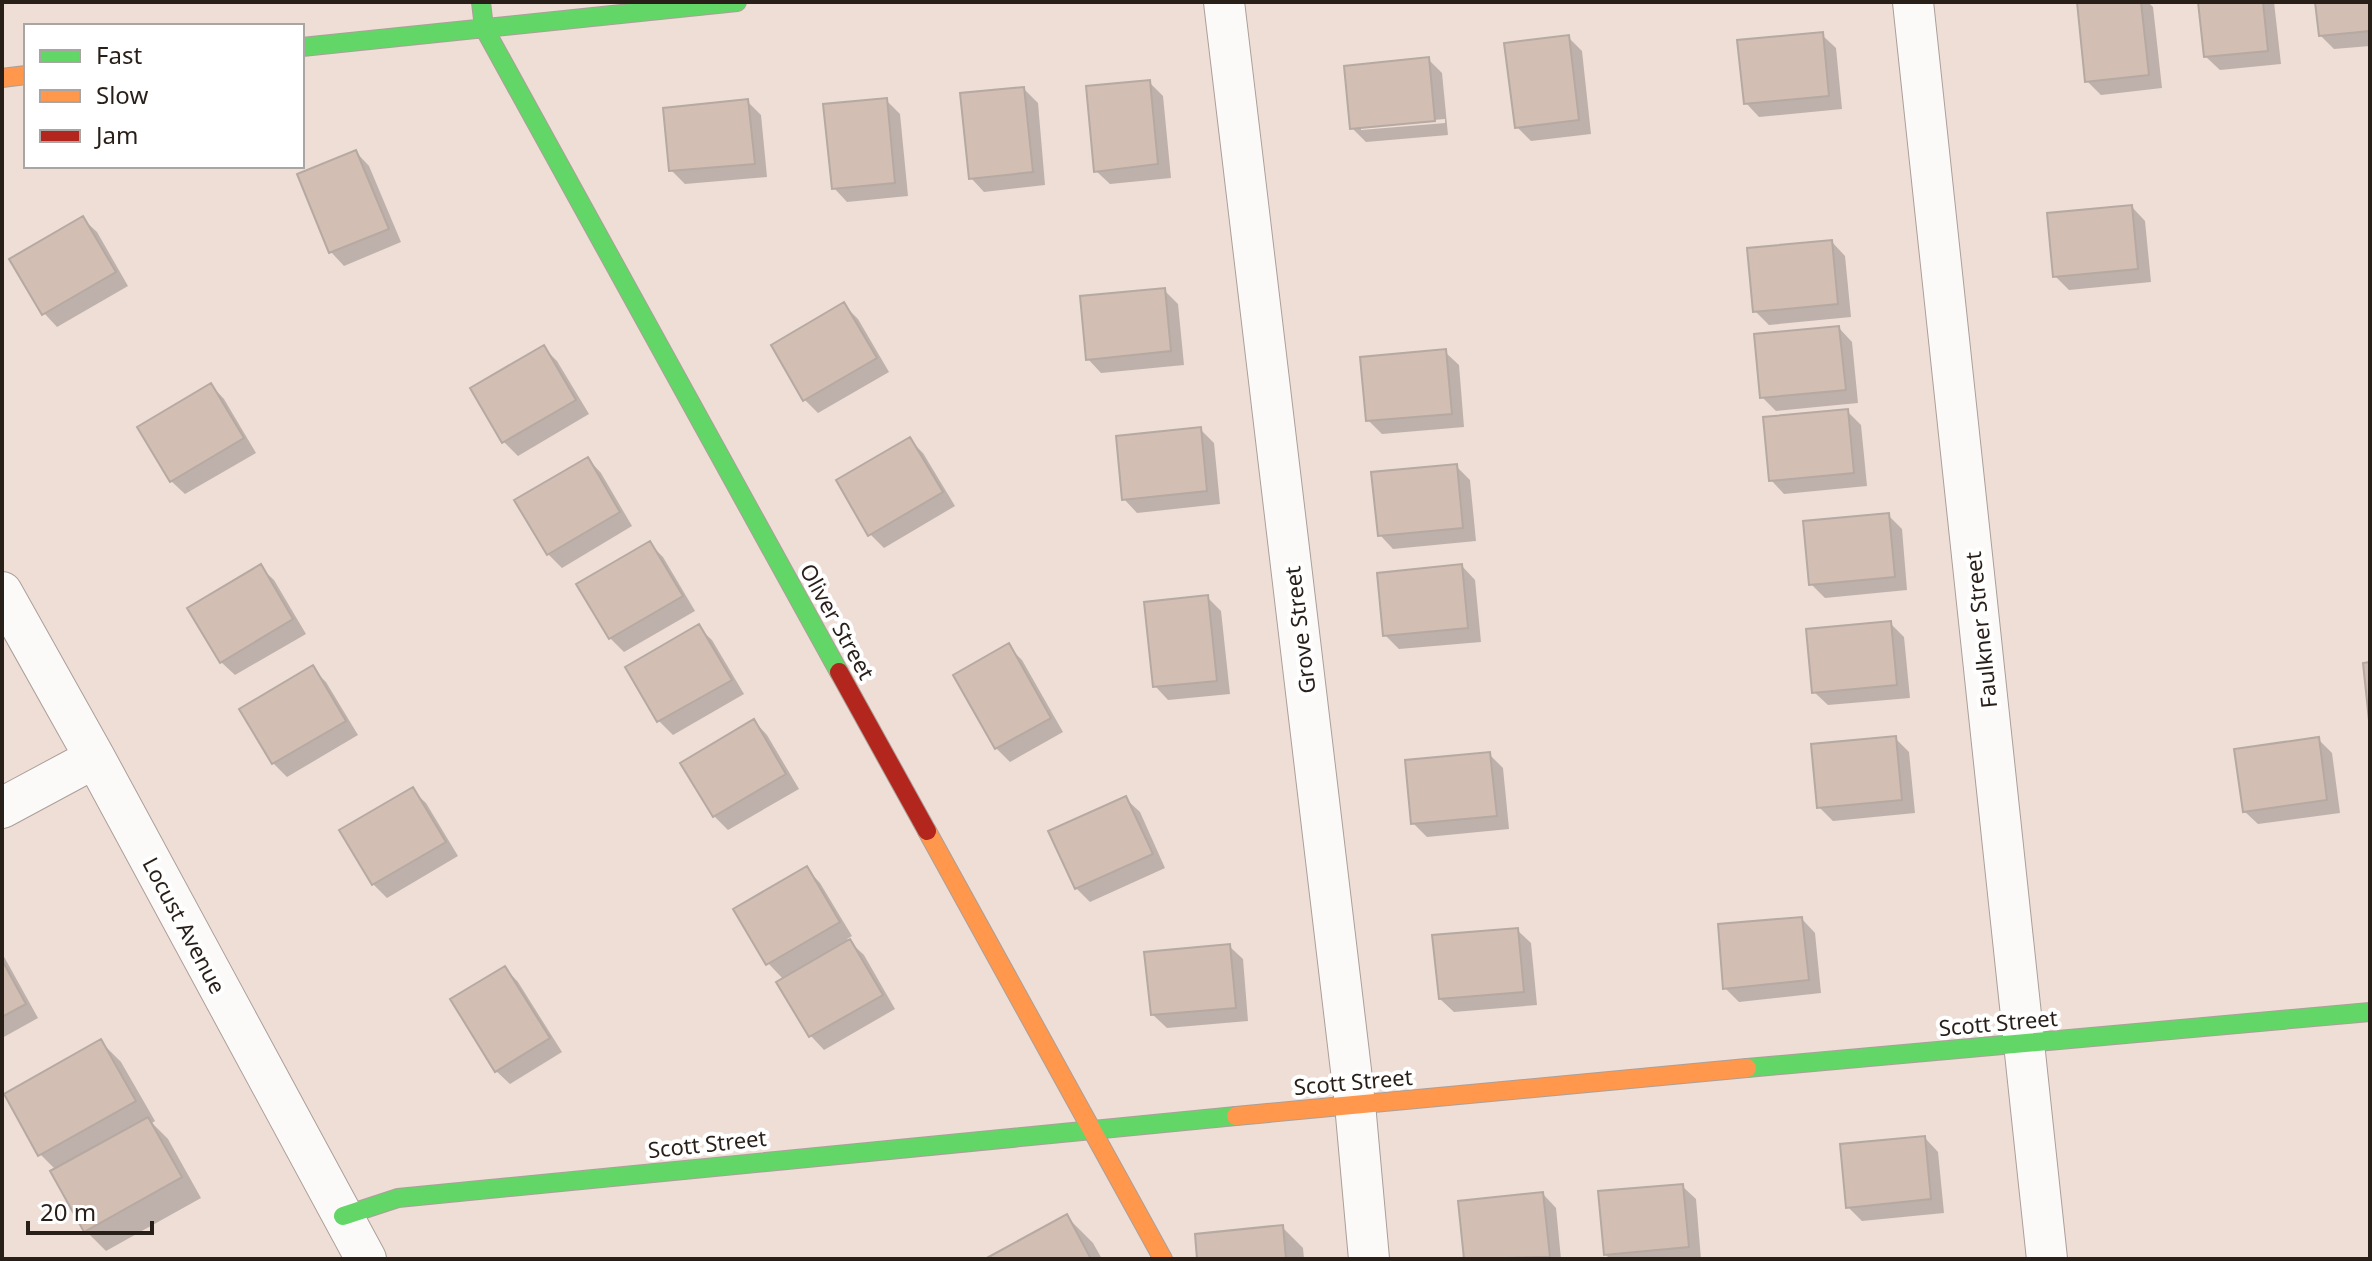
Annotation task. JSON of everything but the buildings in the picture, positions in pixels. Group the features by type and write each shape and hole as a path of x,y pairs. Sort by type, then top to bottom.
{"street":[{"name":"Oliver Street","path":"481,2 484,28 1163,1259"},
{"path":"304,47 737,2"},
{"name":"Grove Street","path":"1224,2 1355,1104 1369,1259"},
{"name":"Faulkner Street","path":"1913,2 2047,1259"},
{"path":"2,78 24,75"},
{"name":"Locust Avenue","path":"2,592 366,1259"},
{"path":"2,808 95,758"},
{"name":"Scott Street","path":"343,1216 398,1198 1355,1104 2370,1012"}],"traffic: fast":[{"path":"481,2 484,28 839,672"},
{"path":"304,47 737,2"},
{"path":"1747,1068 2370,1012"},
{"path":"343,1216 398,1198 1236,1116"}],"traffic: slow":[{"path":"2,78 24,75"},
{"path":"927,831 1163,1259"},
{"path":"1236,1116 1747,1068"}],"traffic: jam":[{"path":"839,672 927,831"}]}
